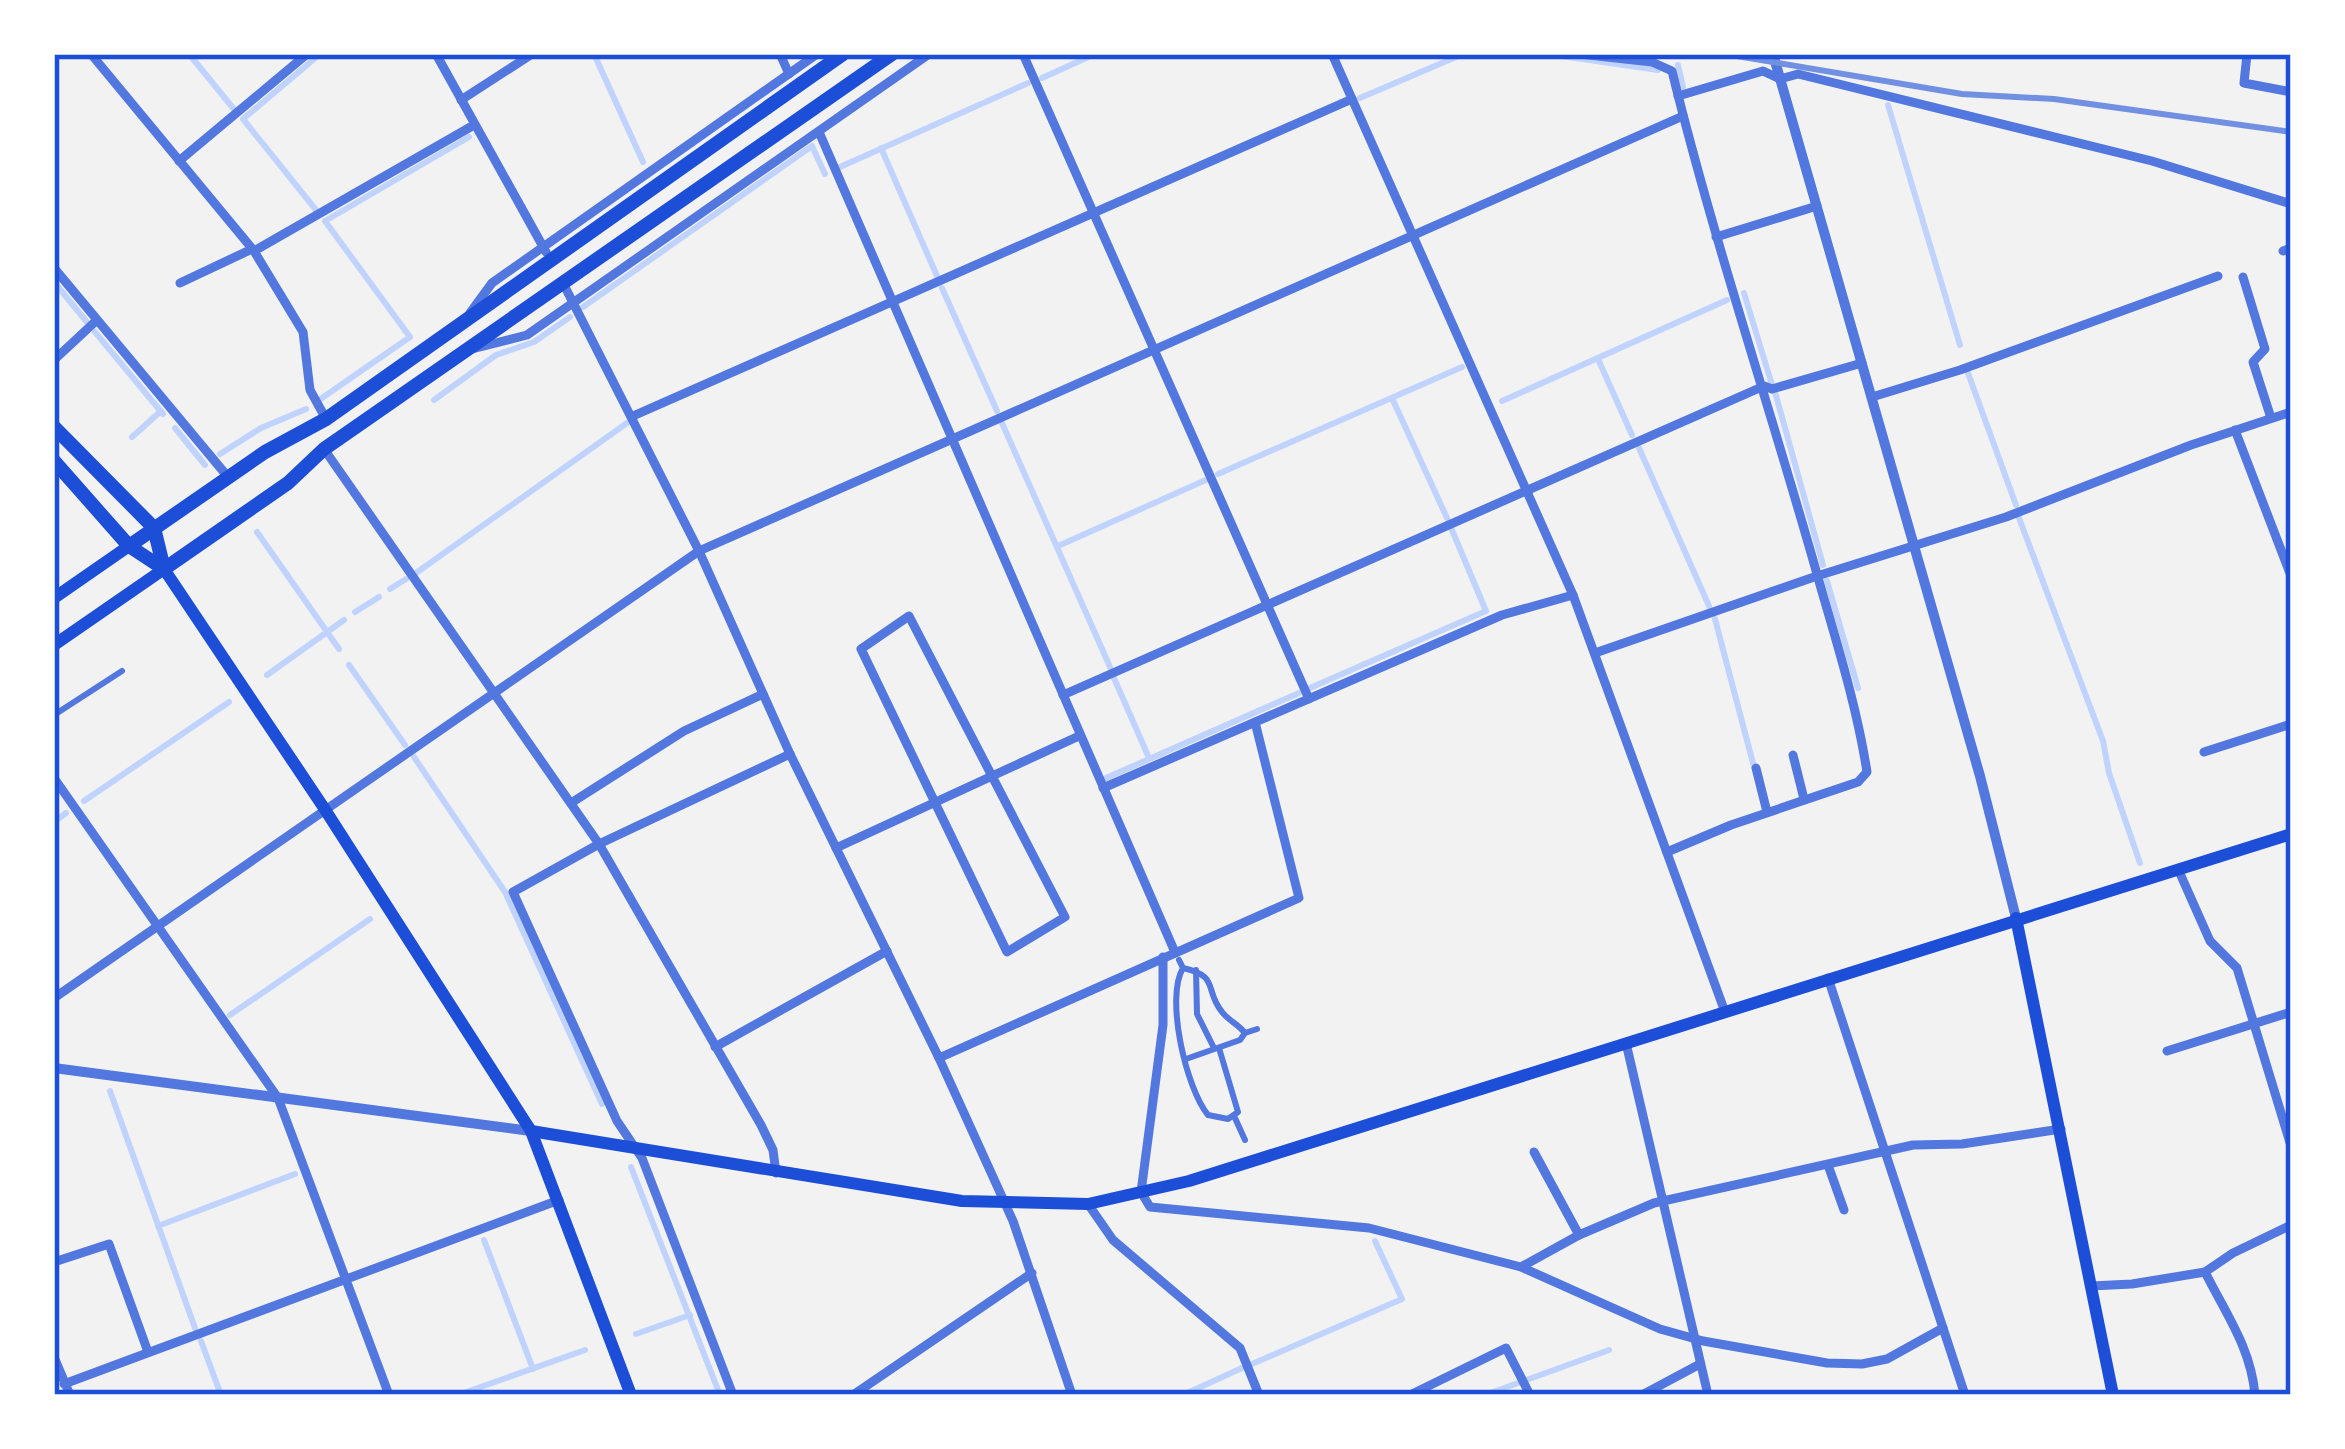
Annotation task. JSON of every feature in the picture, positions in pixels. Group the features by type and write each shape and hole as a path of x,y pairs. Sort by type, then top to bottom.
{"highway":[{"path":"129,546 228,477 326,419 464,322 548,255 843,54"},
{"path":"164,569 288,483 324,449 892,54"},
{"path":"54,427 154,529 164,569"},
{"path":"54,461 129,546 164,569"}],"main road":[{"path":"54,598 129,546"},
{"path":"54,645 164,569 531,1130 631,1395"},
{"path":"531,1130 921,1196 1088,1204 1189,1180 2291,834"},
{"path":"2016,918 2113,1395"}],"street":[{"path":"91,54 253,250 303,332 310,390 326,419"},
{"path":"179,161 308,54"},
{"path":"436,54 548,255 817,54"},
{"path":"461,100 532,54"},
{"path":"780,54 789,74"},
{"path":"467,350 527,335 928,54"},
{"path":"1022,54 1309,699"},
{"path":"1332,54 1573,595 1725,1012"},
{"path":"1580,54 1652,62 1672,71 1716,237 1858,711 1867,772 1858,782 1667,852"},
{"path":"1773,54 1981,776 2016,918"},
{"path":"2247,54 2244,83 2291,92"},
{"path":"1678,96 1763,71 1780,79 1798,74 2152,161 2291,204"},
{"path":"633,416 1352,99"},
{"path":"54,998 699,551 1683,116"},
{"path":"180,283 253,250 474,125"},
{"path":"819,133 1179,959 1178,1020 1202,1107 1215,1118 1234,1118"},
{"path":"1716,237 1817,206"},
{"path":"54,268 228,477"},
{"path":"1872,397 2218,276"},
{"path":"2243,278 2265,350 2253,362 2271,418"},
{"path":"562,281 699,551 790,754 939,1058 1004,1202 1072,1395"},
{"path":"54,360 97,320"},
{"path":"1063,695 1764,386 1772,389 1862,363"},
{"path":"1595,653 2006,517 2291,412"},
{"path":"2235,430 2291,576"},
{"path":"324,449 599,844 761,1126 773,1150 776,1173"},
{"path":"1103,788 1502,615 1573,595"},
{"path":"909,616 992,774 1065,917 1007,952 861,649 909,616"},
{"path":"54,715 122,671"},
{"path":"571,803 684,730 764,694"},
{"path":"1179,959 1299,898 1255,722"},
{"path":"2204,752 2291,724"},
{"path":"836,848 1079,736"},
{"path":"733,1395 634,1147 617,1121 513,892 599,844 790,754"},
{"path":"1793,754 1804,799"},
{"path":"1756,768 1767,812"},
{"path":"54,778 278,1098 388,1395"},
{"path":"2178,869 2210,941 2237,968 2291,1146"},
{"path":"715,1047 887,951"},
{"path":"1163,957 1163,1025 1141,1192 1150,1207 1369,1228 1521,1267 1627,1316 1694,1337 1827,1364 1886,1359 1943,1328"},
{"path":"939,1058 1163,957 1179,959 1210,981 1220,1010 1245,1033"},
{"path":"1196,970 1197,1014 1236,1100 1234,1118"},
{"path":"1828,979 1965,1395"},
{"path":"2167,1052 2291,1012"},
{"path":"1186,1059 1257,1029"},
{"path":"1627,1043 1708,1395"},
{"path":"54,1067 531,1130"},
{"path":"1234,1118 1246,1140"},
{"path":"1521,1267 1579,1235 1664,1201 1887,1150 2061,1129"},
{"path":"1534,1152 1579,1235"},
{"path":"1828,1165 1844,1210"},
{"path":"54,1357 67,1390 148,1352 560,1200"},
{"path":"1088,1204 1113,1240 1240,1348 1259,1395"},
{"path":"2091,1286 2205,1272 2291,1225"},
{"path":"54,1262 109,1244 148,1352"},
{"path":"2205,1272 2244,1341 2253,1366 2255,1395"},
{"path":"853,1395 1032,1273"},
{"path":"1410,1395 1506,1348 1530,1395"},
{"path":"1642,1395 1700,1364"}],"waterway":[{"path":"189,54 233,108"},
{"path":"316,210 243,119 320,54"},
{"path":"594,54 643,162"},
{"path":"1042,78 1095,54"},
{"path":"1360,98 1463,54"},
{"path":"1548,54 1658,70"},
{"path":"1678,65 1683,87"},
{"path":"840,167 1028,83"},
{"path":"1888,105 1960,345"},
{"path":"322,398 410,337 325,221 469,137"},
{"path":"583,307 812,146 825,174"},
{"path":"881,148 937,276"},
{"path":"54,282 86,321"},
{"path":"942,288 997,411"},
{"path":"1744,293 1772,385"},
{"path":"1502,401 1727,300"},
{"path":"434,400 496,355 534,342 570,317"},
{"path":"95,332 163,414"},
{"path":"1598,359 1632,435"},
{"path":"1218,474 1462,367"},
{"path":"1968,373 2016,505"},
{"path":"1775,392 1823,565"},
{"path":"1392,398 1447,518"},
{"path":"220,454 261,428 306,409"},
{"path":"132,437 161,411"},
{"path":"416,573 627,423"},
{"path":"1002,423 1110,667"},
{"path":"175,428 205,465"},
{"path":"1639,448 1709,606"},
{"path":"1058,546 1208,479"},
{"path":"2019,518 2103,741 2140,863"},
{"path":"1310,688 1486,611 1452,530"},
{"path":"257,532 339,649"},
{"path":"390,589 406,579"},
{"path":"1827,581 1858,688"},
{"path":"355,612 379,597"},
{"path":"1715,619 1754,767"},
{"path":"267,675 344,620"},
{"path":"349,665 405,745"},
{"path":"1114,678 1149,758"},
{"path":"1106,778 1299,693"},
{"path":"84,801 229,702"},
{"path":"414,757 505,892 602,1104"},
{"path":"54,822 66,813"},
{"path":"230,1015 370,919"},
{"path":"110,1091 195,1328"},
{"path":"631,1167 720,1395"},
{"path":"158,1226 295,1174"},
{"path":"484,1240 533,1369"},
{"path":"1252,1364 1402,1299 1375,1241"},
{"path":"636,1334 690,1315"},
{"path":"201,1341 221,1395"},
{"path":"458,1395 585,1350"},
{"path":"1485,1395 1609,1350"},
{"path":"1183,1395 1242,1368"}],"railway":[{"path":"1725,54 1962,94 2054,99 2291,132"}]}
